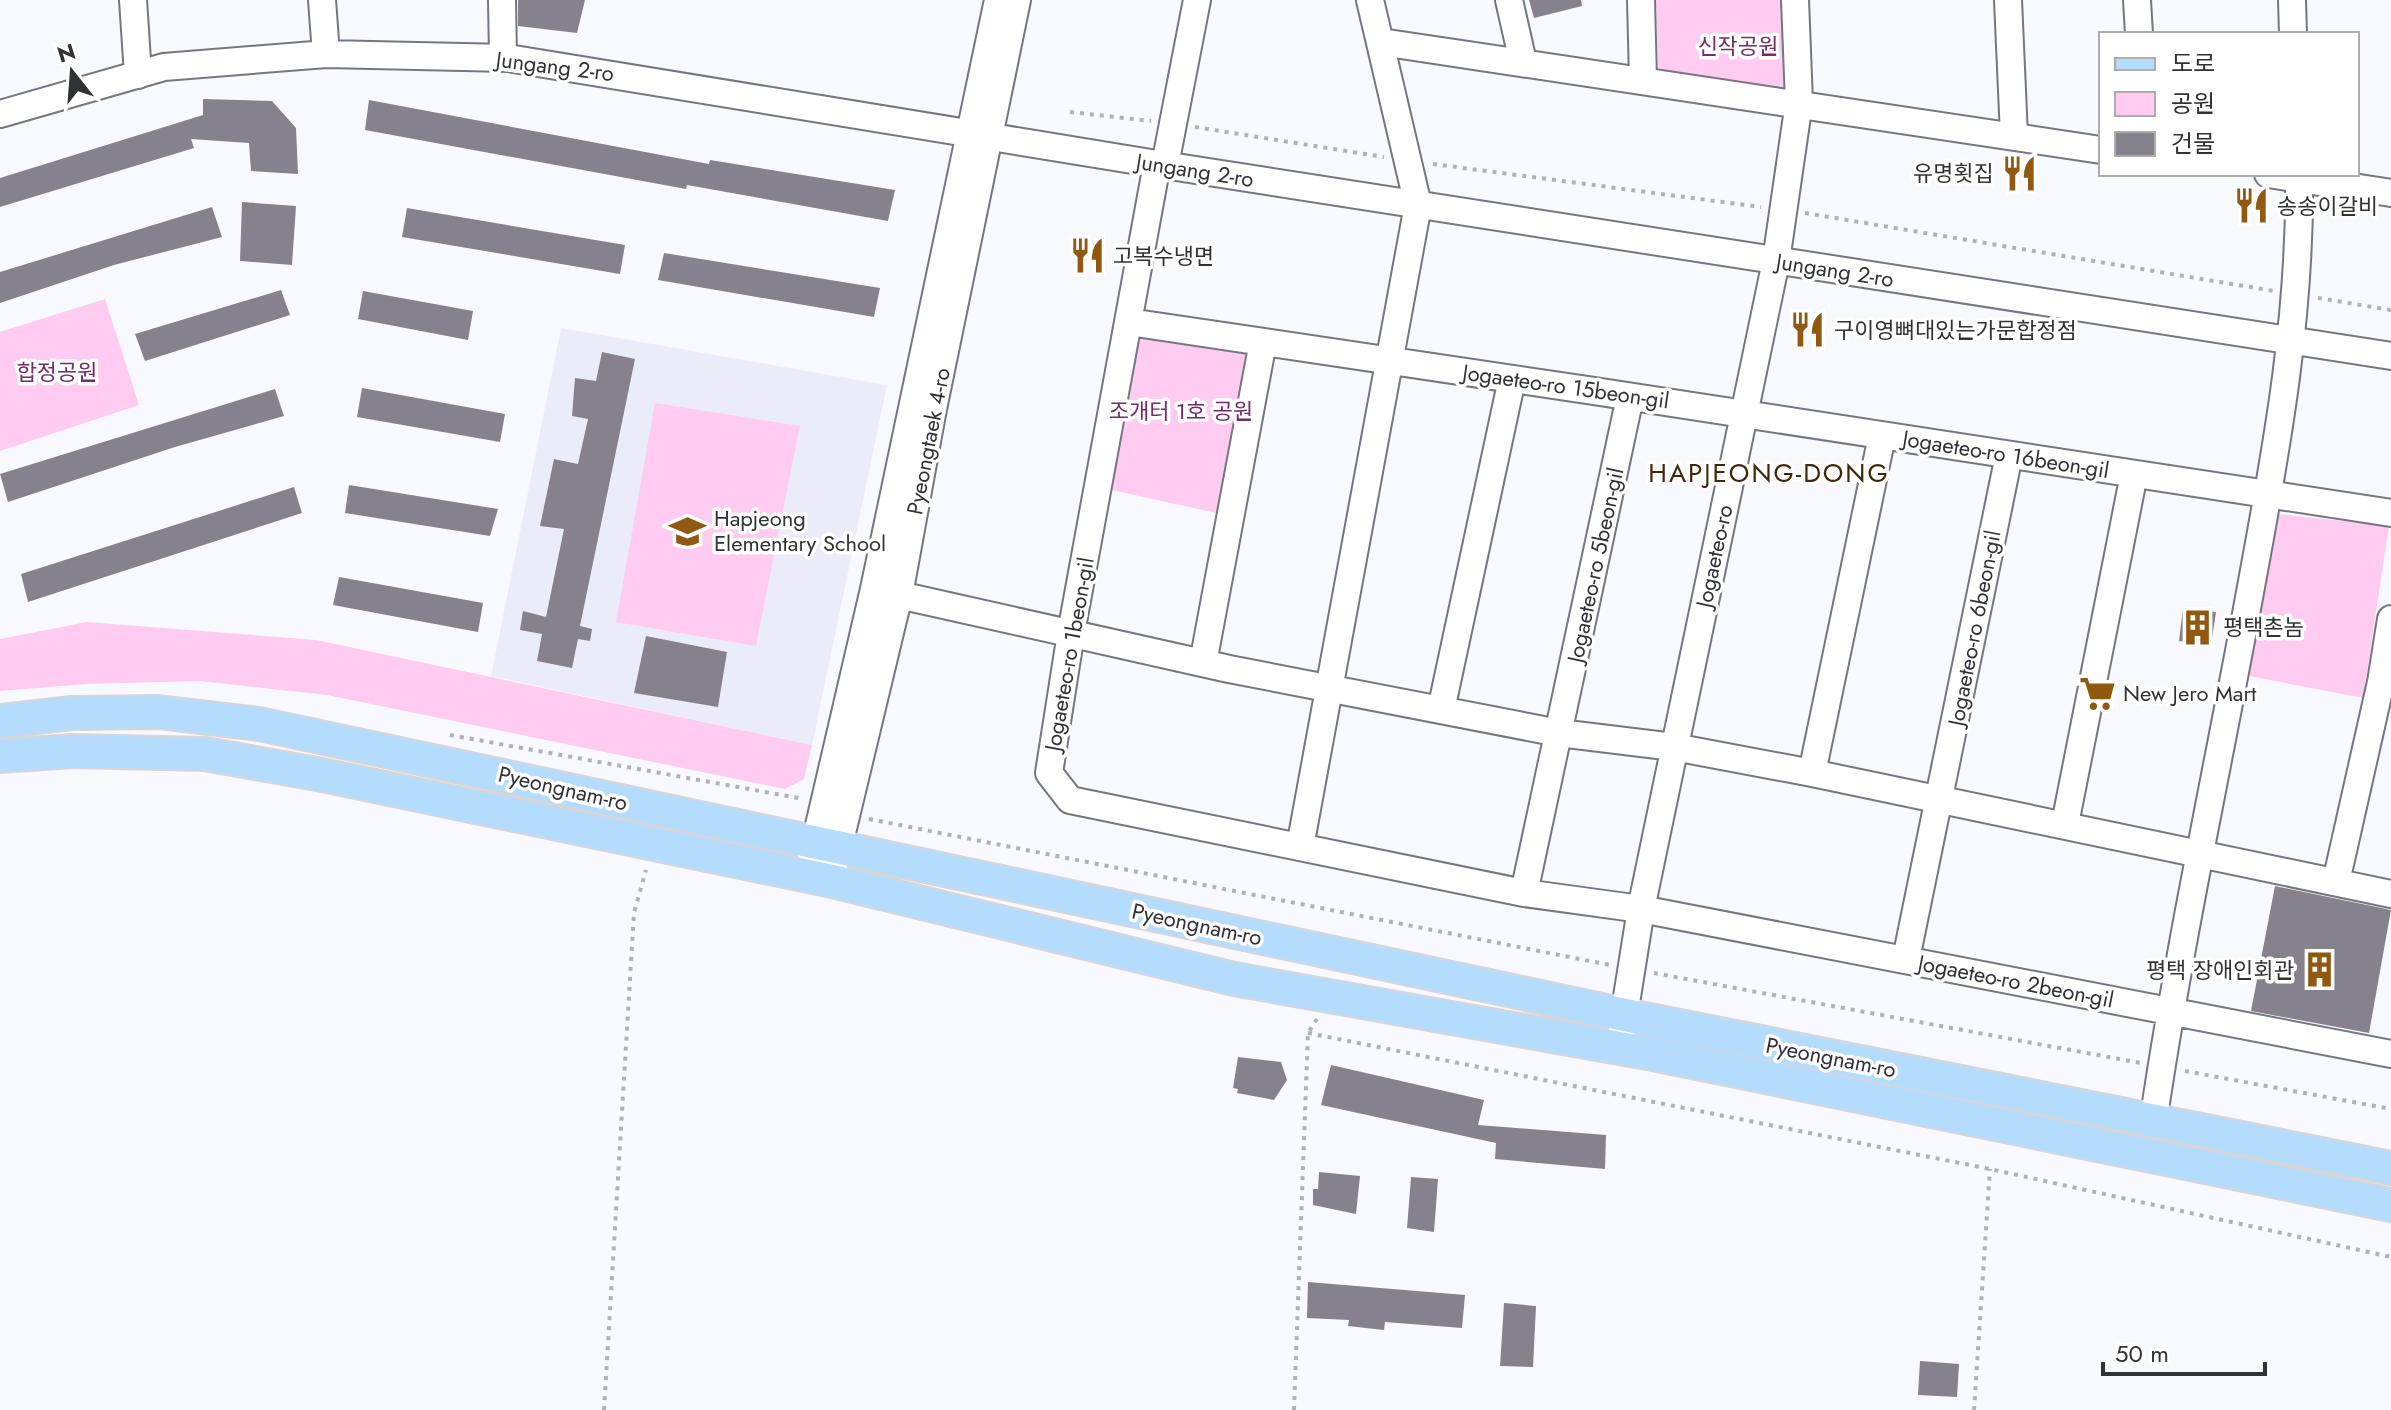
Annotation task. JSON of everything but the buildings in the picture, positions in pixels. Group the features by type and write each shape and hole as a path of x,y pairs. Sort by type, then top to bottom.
{"main road":[{"name":"Pyeongnam-ro","path":"0,721 72,713 158,712 259,724 1625,1015 2153,1123 2391,1168"},
{"name":"Pyeongnam-ro","path":"0,756 73,751 205,754 317,774 820,879 1234,979 1619,1047 2391,1205"}],"street":[{"path":"133,0 138,75"},
{"path":"322,0 326,54"},
{"path":"502,0 503,58"},
{"name":"Pyeongtaek 4-ro","path":"820,879 834,809 899,595 981,135 998,0"},
{"name":"Pyeongtaek 4-ro","path":"834,809 874,589 981,135 1017,0"},
{"name":"Jogaeteo-ro 1beon-gil","path":"1197,0 1129,322 1071,633 1049,773 1070,800 1524,893 1641,909"},
{"path":"1300,847 1387,359 1418,205 1370,0"},
{"path":"1509,0 1523,62"},
{"path":"1641,0 1643,79"},
{"name":"Jogaeteo-ro","path":"1619,1047 1641,909 1776,261 1799,102 1795,0"},
{"path":"2008,0 2014,136"},
{"path":"2137,0 2139,32"},
{"path":"2292,0 2293,32"},
{"path":"1381,42 1799,102 2099,150"},
{"name":"Jungang 2-ro","path":"0,114 164,67 326,54 503,58 1161,165 2391,356"},
{"path":"2153,1123 2197,855 2268,494 2293,341 2299,176 2391,193"},
{"name":"Jogaeteo-ro 15beon-gil","path":"1129,322 1630,397 1744,411"},
{"path":"1203,663 1263,342"},
{"path":"1441,710 1512,379"},
{"name":"Jogaeteo-ro 5beon-gil","path":"1524,893 1630,397"},
{"name":"Jogaeteo-ro 16beon-gil","path":"1744,411 1882,436 2391,513"},
{"path":"1812,773 1882,436"},
{"name":"Jogaeteo-ro 6beon-gil","path":"1906,959 2009,455"},
{"path":"2065,824 2134,474"},
{"path":"899,595 1203,663 1559,733 1674,747 1812,773 2391,894"},
{"path":"2336,882 2386,682 2391,619"},
{"name":"Jogaeteo-ro 2beon-gil","path":"1641,909 2391,1054"}],"path":[{"path":"1070,112 1173,124 1408,161 1783,209 2391,310"},
{"path":"435,732 1632,969 2391,1109"},
{"path":"604,1410 634,913 654,845"},
{"path":"1294,1410 1308,1033 1331,997"},
{"path":"1308,1033 1990,1169 2391,1257"},
{"path":"1974,1410 1990,1169"}],"shaded area":[{"name":"Hapjeong Elementary School","path":"561,328 887,385 812,745 491,676"}],"green space":[{"name":"신작공원","path":"1656,0 1786,0 1791,96 1659,85"},
{"name":"합정공원","path":"105,299 139,405 0,451 0,332"},
{"name":"조개터 1호 공원","path":"1135,334 1251,355 1221,514 1107,489"},
{"path":"655,403 800,426 756,646 616,622"},
{"path":"2278,514 2389,526 2363,698 2249,676"},
{"path":"87,622 316,640 812,745 804,779 785,789 327,695 200,681 86,684 0,691 0,639"}],"place":[{"name":"유명횟집","path":"2020,173"},
{"name":"송송이갈비","path":"2251,206"},
{"name":"고복수냉면","path":"1087,256"},
{"name":"구이영뼈대있는가문합정점","path":"1808,330"},
{"name":"Hapjeong Elementary School","path":"688,531"},
{"name":"평택촌놈","path":"2197,627"},
{"name":"New Jero Mart","path":"2097,693"},
{"name":"평택 장애인회관","path":"2320,970"}],"district":[{"name":"HAPJEONG-DONG","path":"1769,473"}]}
